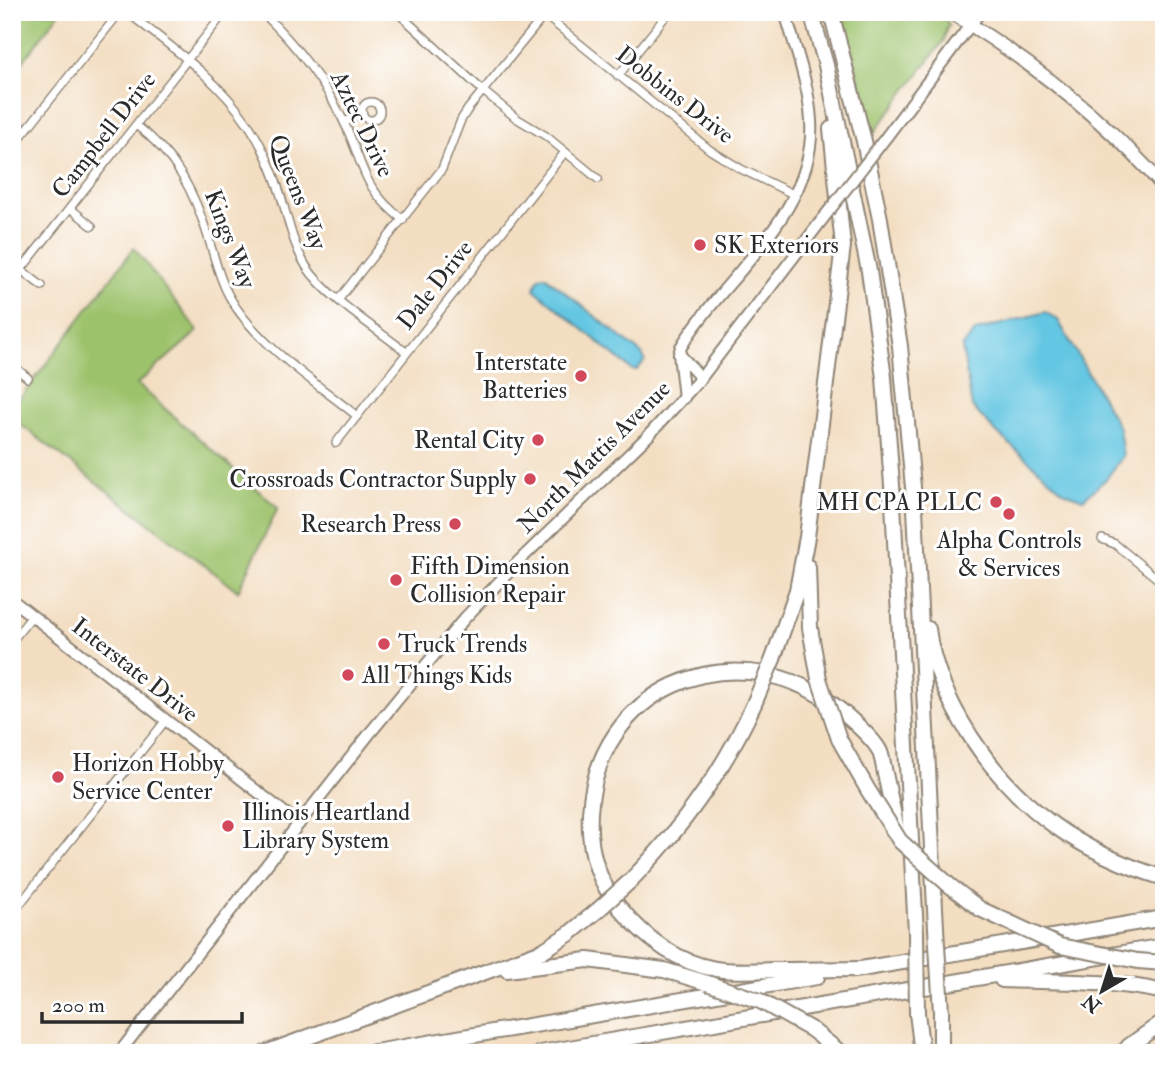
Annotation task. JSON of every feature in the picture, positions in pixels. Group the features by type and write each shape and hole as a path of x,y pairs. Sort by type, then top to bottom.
{"highway":[{"path":"811,12 826,65 869,271 884,378 916,933 917,1013 922,1053"},
{"path":"831,12 853,93 880,219 900,346 930,643 942,686 978,748 1010,789 1034,812 1059,830 1111,858 1164,878"},
{"path":"265,1053 542,951 569,934 628,883 681,825 714,780 738,740 773,659 797,590 807,537 843,246 826,65"},
{"path":"915,509 942,1049"},
{"path":"807,537 810,628 819,679 839,739 900,841 980,909 1060,946 1138,961 1164,963"},
{"path":"863,969 714,969 680,957 636,928 612,898 595,865 589,835 597,771 610,742 632,715 655,695 687,680 717,671 742,670 767,674 792,681 813,691 843,712 880,751 914,911"},
{"path":"369,1053 1164,918"},
{"path":"540,1053 1164,946"},
{"path":"485,972 589,960 664,970 760,1001 812,1031 841,1053"},
{"path":"973,979 1109,985 1164,992"},
{"path":"1126,1049 1164,1021"}],"main road":[{"path":"950,12 1030,65 1089,111 1164,187"}],"street":[{"path":"15,144 120,12"},
{"name":"Queens Way","path":"127,12 221,90 256,135 272,169 301,257 314,276 406,352"},
{"name":"Campbell Drive","path":"12,281 225,12"},
{"name":"Aztec Drive","path":"262,12 309,64 344,122 367,182 382,202 402,220"},
{"path":"397,12 482,90 516,118 546,136 598,179"},
{"path":"618,76 669,12"},
{"path":"684,398 679,354 687,338 783,216 795,195 808,157 811,124 807,92 785,12"},
{"name":"North Mattis Avenue","path":"119,1053 427,662 529,551 609,475 701,378 980,12"},
{"path":"339,299 442,169 453,147 461,120 544,13"},
{"name":"Dobbins Drive","path":"544,13 710,150 741,169 795,195"},
{"path":"344,122 363,114"},
{"name":"Kings Way","path":"136,125 169,155 187,181 201,212 225,288 240,313 267,342 357,416"},
{"name":"Dale Drive","path":"336,443 565,152"},
{"path":"70,208 92,226"},
{"path":"12,263 42,286"},
{"path":"679,354 701,378"},
{"path":"12,365 28,378"},
{"path":"1102,540 1115,544 1164,584"},
{"name":"Interstate Drive","path":"12,600 299,824"},
{"path":"12,641 32,616"},
{"path":"12,914 166,720"}],"green space":[{"path":"12,12 60,12 12,76"},
{"path":"841,12 936,12 949,26 944,40 873,134"},
{"path":"134,248 198,331 137,384 278,508 238,591 12,418 12,409"}],"water":[{"path":"545,276 642,354 645,360 637,370 632,370 534,289 539,278"},
{"path":"1045,312 1058,320 1119,428 1123,456 1106,479 1083,499 1063,491 997,433 972,407 962,347 976,331"}],"place":[{"name":"SK Exteriors","path":"700,245"},
{"name":"Interstate Batteries","path":"581,376"},
{"name":"Rental City","path":"538,440"},
{"name":"Crossroads Contractor Supply","path":"530,479"},
{"name":"MH CPA PLLC","path":"996,502"},
{"name":"Alpha Controls & Services","path":"1009,514"},
{"name":"Research Press","path":"455,524"},
{"name":"Fifth Dimension Collision Repair","path":"396,580"},
{"name":"Truck Trends","path":"384,644"},
{"name":"All Things Kids","path":"348,675"},
{"name":"Horizon Hobby Service Center","path":"58,777"},
{"name":"Illinois Heartland Library System","path":"228,826"}]}
